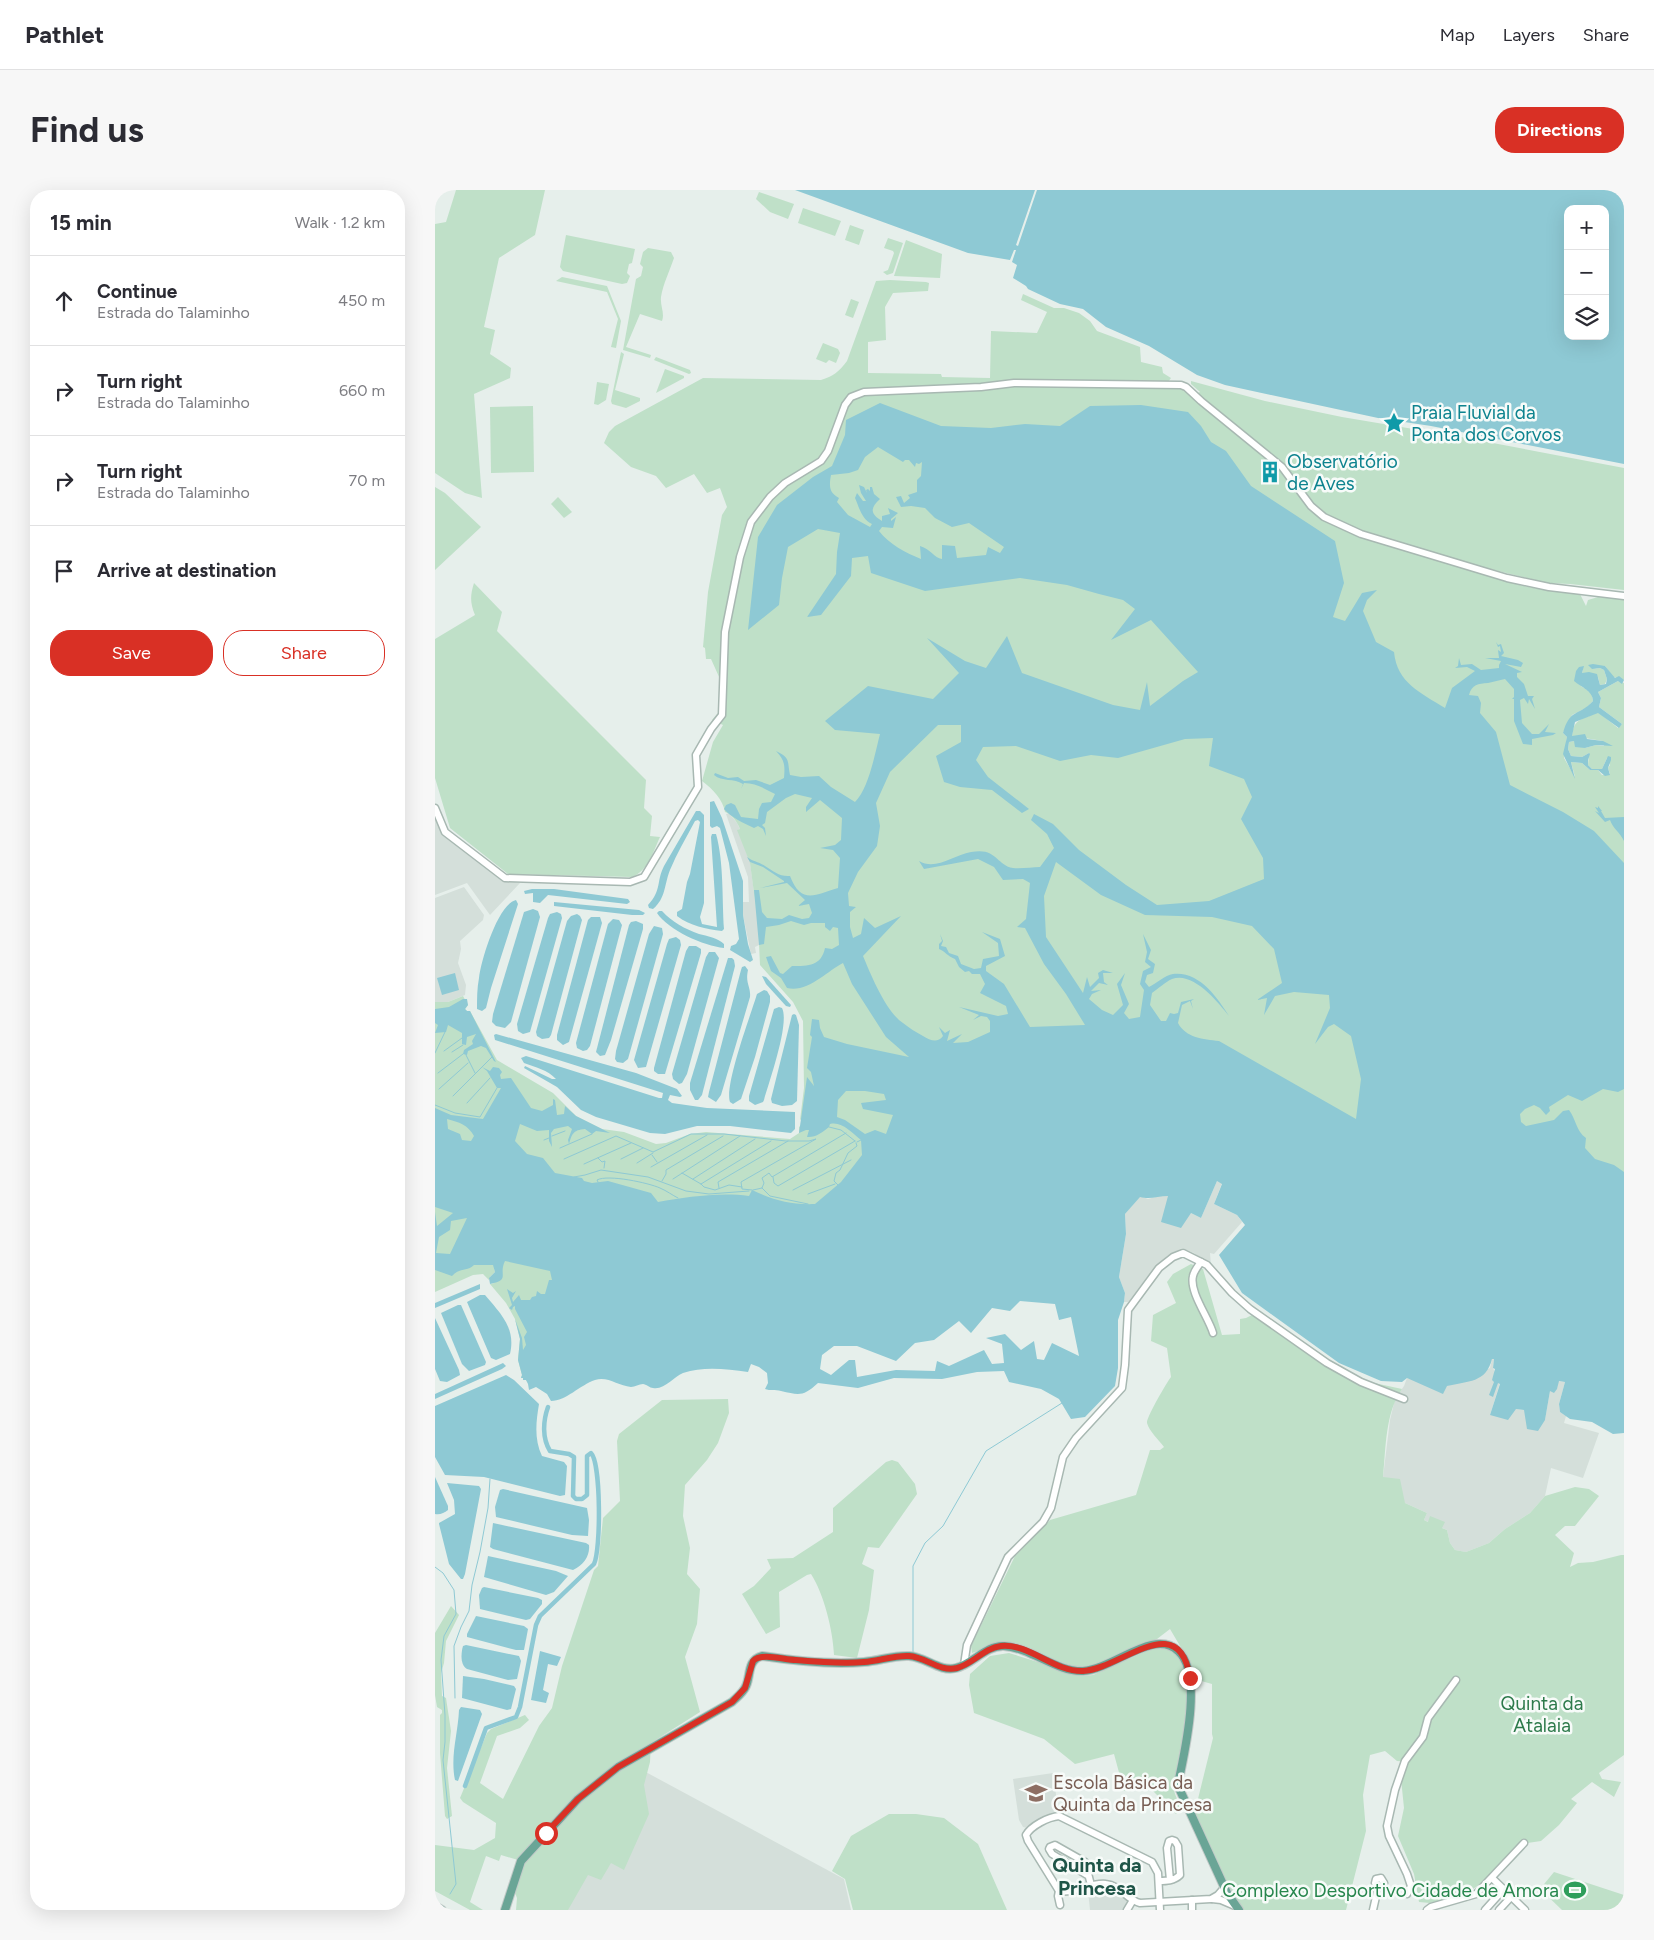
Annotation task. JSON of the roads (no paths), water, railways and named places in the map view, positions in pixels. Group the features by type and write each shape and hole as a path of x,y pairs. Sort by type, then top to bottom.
{"main road":[{"path":"505,1910 521,1861 578,1799 618,1767 732,1702 745,1688 755,1658 762,1656 780,1659 851,1662 907,1656 946,1668 956,1668 993,1648 1002,1646 1025,1651 1068,1669 1087,1670 1107,1666 1147,1645 1165,1643 1173,1646 1182,1654 1189,1667 1189,1724 1179,1788 1224,1888 1237,1908"},
{"path":"435,1906 442,1910"}],"street":[{"path":"435,808 445,832 505,878 631,882 644,876 699,787 696,755 711,729 722,715 725,632 740,557 751,522 770,497 785,483 793,476 817,465 825,457 845,405 851,397 864,392 1014,383 1181,384 1186,386 1201,401 1282,467 1311,506 1324,517 1361,534 1507,578 1549,587 1624,596"},
{"path":"964,1665 967,1645 1008,1557 1043,1522 1051,1508 1063,1457 1076,1438 1122,1388 1125,1365 1127,1310 1159,1268 1173,1257 1183,1254 1201,1262 1250,1309 1327,1363 1361,1382 1404,1399"},
{"path":"1201,1262 1193,1274 1192,1282 1213,1333"},
{"path":"1407,1894 1411,1886 1389,1836 1387,1826 1395,1790 1405,1761 1423,1738 1428,1718 1456,1680"},
{"path":"1060,1904 1059,1891 1026,1835 1050,1818 1059,1816 1152,1862 1158,1873 1160,1910"},
{"path":"1159,1881 1170,1880 1179,1875 1178,1846 1172,1840 1169,1841 1167,1848 1170,1880"},
{"path":"1427,1910 1431,1907 1474,1896 1524,1843"},
{"path":"1087,1874 1052,1854 1049,1850 1050,1847 1055,1845 1085,1862 1091,1885"},
{"path":"1492,1878 1525,1910"},
{"path":"1059,1891 1091,1885 1111,1885 1140,1903 1211,1899 1221,1900 1237,1908"},
{"path":"1211,1899 1224,1888"},
{"path":"1373,1910 1378,1888"},
{"path":"1485,1910 1503,1890"},
{"path":"1499,1910 1511,1897"},
{"path":"1127,1910 1133,1900"},
{"path":"1191,1900 1192,1910"}],"water":[{"path":"795,190 1035,190 1016,245 1018,246 1037,190 1624,190 1624,464 1431,426 1378,418 1225,385 1197,375 1149,346 1106,327 1083,309 1060,304 1028,289 1013,278 1017,265 1012,262 1016,250 1014,250 1010,260 968,253"},
{"path":"880,403 941,426 991,428 1025,424 1060,426 1090,406 1141,405 1188,412 1201,426 1211,442 1226,451 1251,486 1335,541 1344,583 1333,617 1345,621 1362,593 1377,590 1367,600 1363,611 1376,642 1394,652 1400,672 1419,692 1445,708 1452,688 1475,671 1467,667 1455,668 1458,666 1459,658 1461,665 1472,664 1481,670 1499,668 1501,661 1485,658 1499,658 1498,650 1501,652 1500,646 1498,647 1496,642 1498,645 1501,644 1504,653 1501,656 1523,663 1521,667 1505,664 1522,672 1517,673 1517,677 1524,684 1528,696 1534,696 1532,699 1535,709 1529,699 1528,704 1524,698 1520,700 1522,723 1532,734 1539,734 1549,724 1545,732 1556,733 1553,735 1532,739 1532,745 1523,744 1514,721 1514,699 1512,699 1514,697 1514,689 1505,679 1476,685 1469,695 1478,696 1481,703 1480,713 1496,732 1510,785 1563,812 1594,831 1624,863 1624,1089 1618,1092 1603,1089 1582,1101 1568,1095 1549,1107 1550,1111 1546,1115 1540,1108 1534,1105 1525,1109 1520,1114 1521,1122 1526,1126 1554,1120 1563,1111 1569,1110 1580,1132 1586,1138 1585,1148 1595,1159 1614,1165 1624,1172 1624,1433 1613,1434 1592,1422 1570,1419 1560,1412 1559,1404 1565,1382 1559,1381 1554,1393 1550,1391 1545,1420 1538,1431 1527,1429 1524,1410 1516,1409 1508,1420 1490,1415 1500,1384 1498,1383 1493,1397 1489,1395 1494,1382 1492,1380 1495,1369 1493,1368 1494,1359 1492,1359 1489,1367 1481,1377 1469,1382 1447,1386 1443,1394 1407,1378 1402,1382 1381,1381 1339,1363 1242,1293 1219,1255 1245,1225 1237,1215 1214,1204 1222,1184 1217,1181 1201,1218 1191,1213 1181,1228 1161,1222 1168,1196 1140,1197 1125,1214 1126,1234 1119,1277 1125,1293 1118,1320 1118,1368 1115,1386 1085,1417 1071,1419 1059,1399 1041,1389 1009,1382 1004,1371 977,1372 942,1379 894,1378 858,1388 818,1383 808,1391 797,1394 765,1389 768,1383 767,1373 751,1364 748,1372 699,1369 683,1373 657,1388 643,1384 631,1387 600,1379 589,1382 568,1396 551,1401 547,1394 536,1387 529,1390 526,1380 521,1378 518,1360 520,1339 515,1319 522,1338 523,1350 526,1345 524,1337 527,1332 515,1306 512,1310 509,1308 512,1305 507,1289 513,1293 516,1291 512,1298 513,1302 519,1295 521,1300 530,1300 536,1296 537,1291 545,1294 549,1280 552,1280 550,1271 505,1261 502,1279 490,1284 489,1278 495,1272 493,1265 474,1265 458,1271 452,1276 435,1270 435,1212 437,1226 453,1213 435,1207 435,1108 451,1115 483,1119 501,1088 497,1088 487,1071 482,1067 490,1071 493,1067 499,1068 502,1072 500,1075 501,1079 511,1078 531,1108 542,1111 553,1105 553,1099 555,1100 557,1115 564,1114 565,1106 576,1116 610,1133 596,1131 592,1134 585,1129 578,1130 572,1135 569,1144 568,1140 572,1129 568,1126 554,1129 551,1133 552,1147 549,1141 549,1130 537,1131 520,1124 515,1141 527,1154 543,1158 555,1173 582,1178 584,1181 592,1183 608,1181 651,1193 658,1202 715,1195 749,1196 752,1190 782,1201 798,1204 815,1204 841,1182 862,1155 861,1140 839,1124 830,1124 824,1131 813,1137 807,1137 809,1130 799,1133 807,1077 814,1086 811,1072 807,1068 812,1037 810,1035 812,1019 819,1020 824,1037 847,1044 909,1057 886,1037 852,984 843,963 810,984 795,989 787,988 781,978 771,971 766,957 771,956 780,973 783,974 792,966 804,966 817,962 825,948 832,949 839,945 838,928 833,927 830,931 825,927 825,923 804,925 791,921 766,927 764,944 759,945 754,890 759,890 762,912 767,918 782,919 789,915 802,919 809,918 812,913 809,904 798,906 805,900 787,883 760,888 784,881 763,867 750,862 747,857 783,876 790,876 799,891 809,896 838,888 840,858 833,850 820,848 835,845 841,840 842,818 820,800 806,812 806,807 812,798 795,794 786,798 767,812 765,823 762,825 765,828 766,836 763,829 758,826 754,828 746,824 724,809 726,805 731,803 735,805 741,817 758,819 762,803 771,802 775,794 748,783 744,783 741,789 743,784 721,779 714,775 715,773 728,778 738,777 744,781 756,780 770,785 784,778 784,763 776,751 786,758 790,775 801,777 819,776 831,787 855,802 868,779 880,734 835,730 825,721 868,686 933,699 959,673 927,638 965,661 986,668 1007,636 1022,673 1113,705 1140,710 1147,682 1150,706 1198,672 1151,620 1111,640 1135,609 1123,600 1067,585 1020,578 925,591 871,573 868,556 852,558 851,576 821,615 807,617 836,574 840,533 818,529 788,547 779,605 748,630 758,537 777,505 813,477 832,466 845,435 846,420","holes":["878,447 903,462 909,460 915,467 916,463 922,462 921,476 917,480 917,492 908,495 910,498 904,503 901,496 896,497 901,507 925,508 935,518 952,527 969,523 1004,547 1000,553 988,547 986,555 957,558 955,546 942,545 942,559 920,546 921,559 898,548 879,531 882,527 893,528 896,517 891,521 891,519 898,513 888,508 890,514 882,516 882,521 875,516 873,508 880,499 874,494 872,487 870,487 870,491 866,490 867,493 864,487 859,485 866,501 863,501 857,493 855,498 863,516 872,524 870,527 848,515 837,502 839,498 832,491 830,486 831,475 858,470 865,457","938,725 961,725 961,742 936,756 944,782 960,787 992,790 1022,813 1029,809 988,777 976,760 983,747 1016,746 1060,761 1091,755 1118,758 1185,739 1213,738 1209,766 1244,779 1252,797 1241,819 1263,858 1264,879 1209,901 1157,905 1126,885 1079,850 1053,824 1034,814 1031,820 1047,834 1054,848 1040,867 1013,868 1003,864 991,854 980,851 932,864 925,864 919,861 924,869 978,859 994,867 1003,880 1023,879 1030,883 1026,919 1017,927 1025,928 1044,964 1066,994 1085,1025 1030,1027 1004,984 986,971 986,966 1005,956 1000,939 982,932 998,943 999,956 983,959 981,968 974,969 961,964 958,956 949,953 946,947 941,946 943,941 940,934 942,941 939,944 939,949 955,959 959,967 965,972 969,971 972,974 980,974 985,984 980,993 1006,1006 1008,1014 998,1016 959,1007 979,1015 973,1020 981,1016 987,1017 990,1021 990,1032 968,1042 953,1043 962,1034 947,1041 950,1030 945,1033 939,1027 943,1036 933,1041 908,1027 891,1011 880,993 863,956 901,916 875,928 864,918 861,934 853,938 850,927 850,912 856,907 849,906 848,893 858,872 877,846 880,826 876,803 890,772","1056,862 1101,895 1145,915 1212,917 1252,926 1274,949 1282,983 1257,1000 1267,998 1264,1015 1275,996 1294,992 1329,995 1330,1008 1315,1044 1328,1027 1334,1024 1351,1036 1361,1079 1356,1119 1219,1041 1190,1035 1178,1023 1182,1005 1190,1001 1193,1009 1191,1001 1194,999 1181,1002 1178,1013 1170,1013 1166,1021 1161,1021 1150,1005 1152,993 1169,980 1180,978 1188,979 1204,989 1229,1016 1213,994 1199,981 1191,977 1173,974 1149,987 1145,982 1147,975 1153,973 1155,964 1148,959 1151,950 1143,934 1147,952 1145,962 1151,967 1143,971 1140,984 1144,990 1140,1017 1129,1019 1124,1013 1129,1004 1121,985 1125,973 1117,984 1123,1005 1113,1015 1102,1010 1089,999 1092,994 1101,990 1091,991 1099,983 1108,985 1104,982 1103,973 1113,973 1103,970 1098,973 1099,978 1090,987 1087,977 1083,993 1046,937 1044,896","846,1091 884,1094 886,1100 861,1103 863,1109 893,1115 886,1134 875,1130 865,1134 845,1120 837,1117 838,1100","447,1119 463,1124 474,1136 471,1141 462,1140 460,1134 448,1129","467,1218 450,1254 436,1253 439,1237 450,1230 451,1221","1020,1301 1055,1304 1059,1320 1071,1317 1079,1356 1052,1343 1044,1360 1037,1359 1034,1341 1021,1350 1005,1334 986,1338 1002,1344 1004,1363 992,1364 984,1350 949,1366 937,1361 935,1371 896,1370 857,1377 855,1360 849,1360 831,1375 820,1369 822,1355 834,1346 857,1346 896,1361 915,1343 934,1340 959,1321 971,1333 992,1308 1010,1311"]},
{"path":"1588,665 1605,666 1615,678 1619,676 1624,680 1622,684 1618,681 1598,692 1601,698 1599,707 1622,724 1619,728 1598,713 1575,722 1572,736 1585,734 1587,739 1603,741 1613,746 1596,745 1585,748 1575,747 1574,741 1569,742 1568,749 1571,756 1582,757 1590,754 1588,765 1592,769 1602,769 1608,756 1611,757 1608,768 1610,775 1605,776 1598,770 1590,770 1582,763 1571,762 1575,779 1563,754 1567,737 1563,733 1572,716 1593,701 1591,694 1574,681 1579,667 1584,666 1582,673 1597,674 1600,685 1606,684 1607,679 1604,670 1600,668 1592,669"},
{"path":"714,801 722,818 743,881 743,915 753,960 750,962 730,950 731,946 736,944 739,939 729,863 720,828 717,826 712,828 710,826 710,802"},
{"path":"1598,806 1605,818 1624,817 1624,841 1610,820 1605,822 1595,811 1599,813 1595,807 1598,808"},
{"path":"696,811 700,811 704,815 704,903 700,917 702,924 717,927 711,837 712,834 716,834 722,869 724,929 722,931 698,926 677,916 677,912 682,909 690,874 700,822 698,820 695,821 670,870 660,900 653,909 649,908 648,905 655,895 664,866"},
{"path":"554,889 628,899 630,902 627,904 548,895 540,903 533,902 533,893 525,894 524,891"},
{"path":"516,900 518,904 486,1008 482,1011 477,1009 477,990 480,970 487,946 503,911"},
{"path":"554,902 639,910 645,913 643,915 632,915 554,906"},
{"path":"533,909 538,911 540,917 511,1022 505,1028 496,1026 492,1022 493,1014 524,912"},
{"path":"662,911 674,922 689,930 719,940 724,944 724,948 697,941 678,931 662,919 657,913"},
{"path":"557,912 561,914 562,918 530,1032 523,1034 518,1031 517,1024 548,918 550,914"},
{"path":"577,914 582,920 551,1035 549,1038 542,1039 537,1036 536,1032 567,921 571,916"},
{"path":"591,917 600,917 602,923 569,1042 563,1045 557,1040 557,1035 588,920"},
{"path":"613,919 619,920 622,925 590,1046 587,1050 583,1051 577,1048 576,1043 608,924"},
{"path":"636,921 643,924 643,929 611,1040 605,1055 600,1056 596,1052 629,925 631,922"},
{"path":"654,926 662,928 663,934 628,1059 623,1063 617,1062 615,1059 616,1051 649,934"},
{"path":"676,937 680,940 681,945 646,1067 638,1068 634,1060 667,944 669,939"},
{"path":"689,946 696,946 701,949 701,953 665,1074 658,1074 654,1071 654,1068 686,951"},
{"path":"709,952 715,952 719,958 687,1074 682,1083 679,1084 673,1079 672,1074"},
{"path":"728,958 734,960 735,966 702,1095 698,1100 695,1100 690,1090 690,1083"},
{"path":"745,966 748,970 747,979 750,997 721,1095 716,1102 708,1097 709,1092 741,970"},
{"path":"455,973 459,990 442,995 437,978"},
{"path":"762,976 766,977 791,1005 790,1007 786,1006 766,984"},
{"path":"764,990 770,996 770,1002 741,1099 733,1104 730,1102 729,1094 734,1066 757,994"},
{"path":"463,999 467,999 468,1005 465,1009 470,1011 496,1062 486,1048 481,1046 468,1051 467,1055 463,1054 464,1050 473,1044 472,1041 476,1034 467,1037 466,1045 462,1044 462,1033 448,1025 446,1032 435,1033 438,1025 435,1023 435,1009 449,1007"},
{"path":"782,1008 784,1016 778,1053 764,1100 755,1105 749,1101 749,1096 774,1009"},
{"path":"794,1014 799,1025 797,1101 792,1105 782,1106 772,1103 771,1099 792,1015"},
{"path":"494,1035 636,1073 677,1089 682,1096 670,1095 668,1100 672,1103 707,1108 795,1112 795,1129 791,1133 730,1126 697,1126 665,1134 650,1133 596,1117 581,1110 557,1087 524,1068 525,1066 552,1079 556,1079 537,1067 524,1063 521,1058 526,1056 659,1098 662,1098 663,1093 495,1040"},
{"path":"480,1284 480,1289 435,1308 435,1303"},
{"path":"480,1295 485,1295 502,1315 511,1336 510,1354 496,1360 491,1358 467,1302"},
{"path":"461,1305 486,1362 485,1365 469,1371 462,1364 441,1313"},
{"path":"435,1318 460,1375 447,1382 440,1381 435,1369"},
{"path":"503,1363 506,1366 502,1369 435,1399 435,1394"},
{"path":"506,1375 514,1380 539,1404 536,1430 539,1450 542,1456 564,1462 567,1466 565,1495 560,1496 484,1477 445,1475 435,1457 435,1406"},
{"path":"435,1477 448,1506 448,1510 439,1514 435,1514"},
{"path":"447,1483 479,1486 481,1489 463,1579 449,1564 439,1524 455,1514 454,1500"},
{"path":"503,1489 587,1508 589,1520 588,1536 572,1535 496,1517 495,1507 500,1490"},
{"path":"493,1523 586,1543 589,1545 587,1556 580,1566 573,1570 493,1549 490,1547"},
{"path":"488,1556 556,1571 568,1576 554,1592 546,1595 484,1577"},
{"path":"484,1587 538,1598 542,1600 542,1604 530,1619 526,1620 480,1609 479,1595"},
{"path":"476,1616 524,1626 528,1629 524,1650 516,1650 467,1637"},
{"path":"466,1645 519,1656 521,1661 517,1679 508,1680 467,1669 463,1665 462,1659 463,1646"},
{"path":"540,1651 561,1657 557,1666 548,1664 543,1690 549,1693 546,1703 531,1700"},
{"path":"463,1676 514,1686 516,1689 511,1709 507,1710 462,1698"},
{"path":"461,1707 480,1710 482,1714 458,1781 455,1780 453,1762 459,1710"}],"waterway":[{"path":"435,1053 445,1032"},
{"path":"444,1051 462,1038"},
{"path":"452,1052 463,1045"},
{"path":"438,1073 463,1054"},
{"path":"466,1055 475,1073"},
{"path":"453,1096 492,1057"},
{"path":"439,1089 468,1063"},
{"path":"467,1103 490,1078"},
{"path":"435,1105 455,1113 480,1117 497,1088"},
{"path":"829,1127 841,1130 855,1141"},
{"path":"552,1136 565,1131"},
{"path":"753,1190 762,1188 764,1183 762,1178 769,1173 772,1177 846,1133"},
{"path":"560,1148 592,1134"},
{"path":"564,1159 616,1136 653,1152 691,1134 724,1134 786,1141 809,1141 816,1139 741,1182 742,1189 752,1190"},
{"path":"651,1167 707,1135"},
{"path":"662,1181 666,1170 723,1136"},
{"path":"673,1179 740,1136"},
{"path":"544,1140 549,1138"},
{"path":"693,1179 755,1139"},
{"path":"857,1142 861,1140"},
{"path":"701,1184 771,1141"},
{"path":"719,1188 718,1182 788,1141"},
{"path":"773,1177 774,1183 778,1186 855,1141"},
{"path":"584,1164 631,1143"},
{"path":"838,1185 834,1181 836,1173 840,1170 848,1153 857,1146 856,1143"},
{"path":"621,1159 643,1148"},
{"path":"637,1163 653,1153"},
{"path":"652,1155 657,1162"},
{"path":"598,1158 602,1162 605,1161 604,1168"},
{"path":"793,1190 851,1160"},
{"path":"574,1177 601,1170 648,1177 686,1191 709,1194 749,1191"},
{"path":"682,1173 704,1187 715,1190 729,1185 742,1187"},
{"path":"598,1182 597,1180 602,1178 638,1182 660,1188 678,1198"},
{"path":"808,1194 835,1184"},
{"path":"762,1188 770,1196 808,1204"},
{"path":"913,1653 913,1566 925,1543 943,1526 986,1451 1062,1403"},
{"path":"465,1786 486,1728 516,1717 520,1707 536,1625 540,1616 594,1564 596,1556 599,1507 597,1473 594,1460 591,1453 587,1456 587,1495 582,1499 576,1499 573,1496 574,1457 569,1454 550,1451 547,1446 544,1424 548,1407"},
{"path":"455,1698 454,1646 469,1611 472,1585 488,1508 490,1479"},
{"path":"435,1567 443,1573 454,1590 456,1614 444,1636 441,1660 445,1715 443,1760 456,1884 450,1894"}],"place":[{"name":"Praia Fluvial da Ponta dos Corvos","path":"1394,423"},
{"name":"Observatório de Aves","path":"1270,472"},
{"name":"Escola Básica da Quinta da Princesa","path":"1036,1793"},
{"name":"Complexo Desportivo Cidade de Amora","path":"1575,1890"}],"district":[{"name":"Quinta da Princesa","path":"1097,1876"}],"park label":[{"name":"Quinta da Atalaia","path":"1542,1714"}]}
